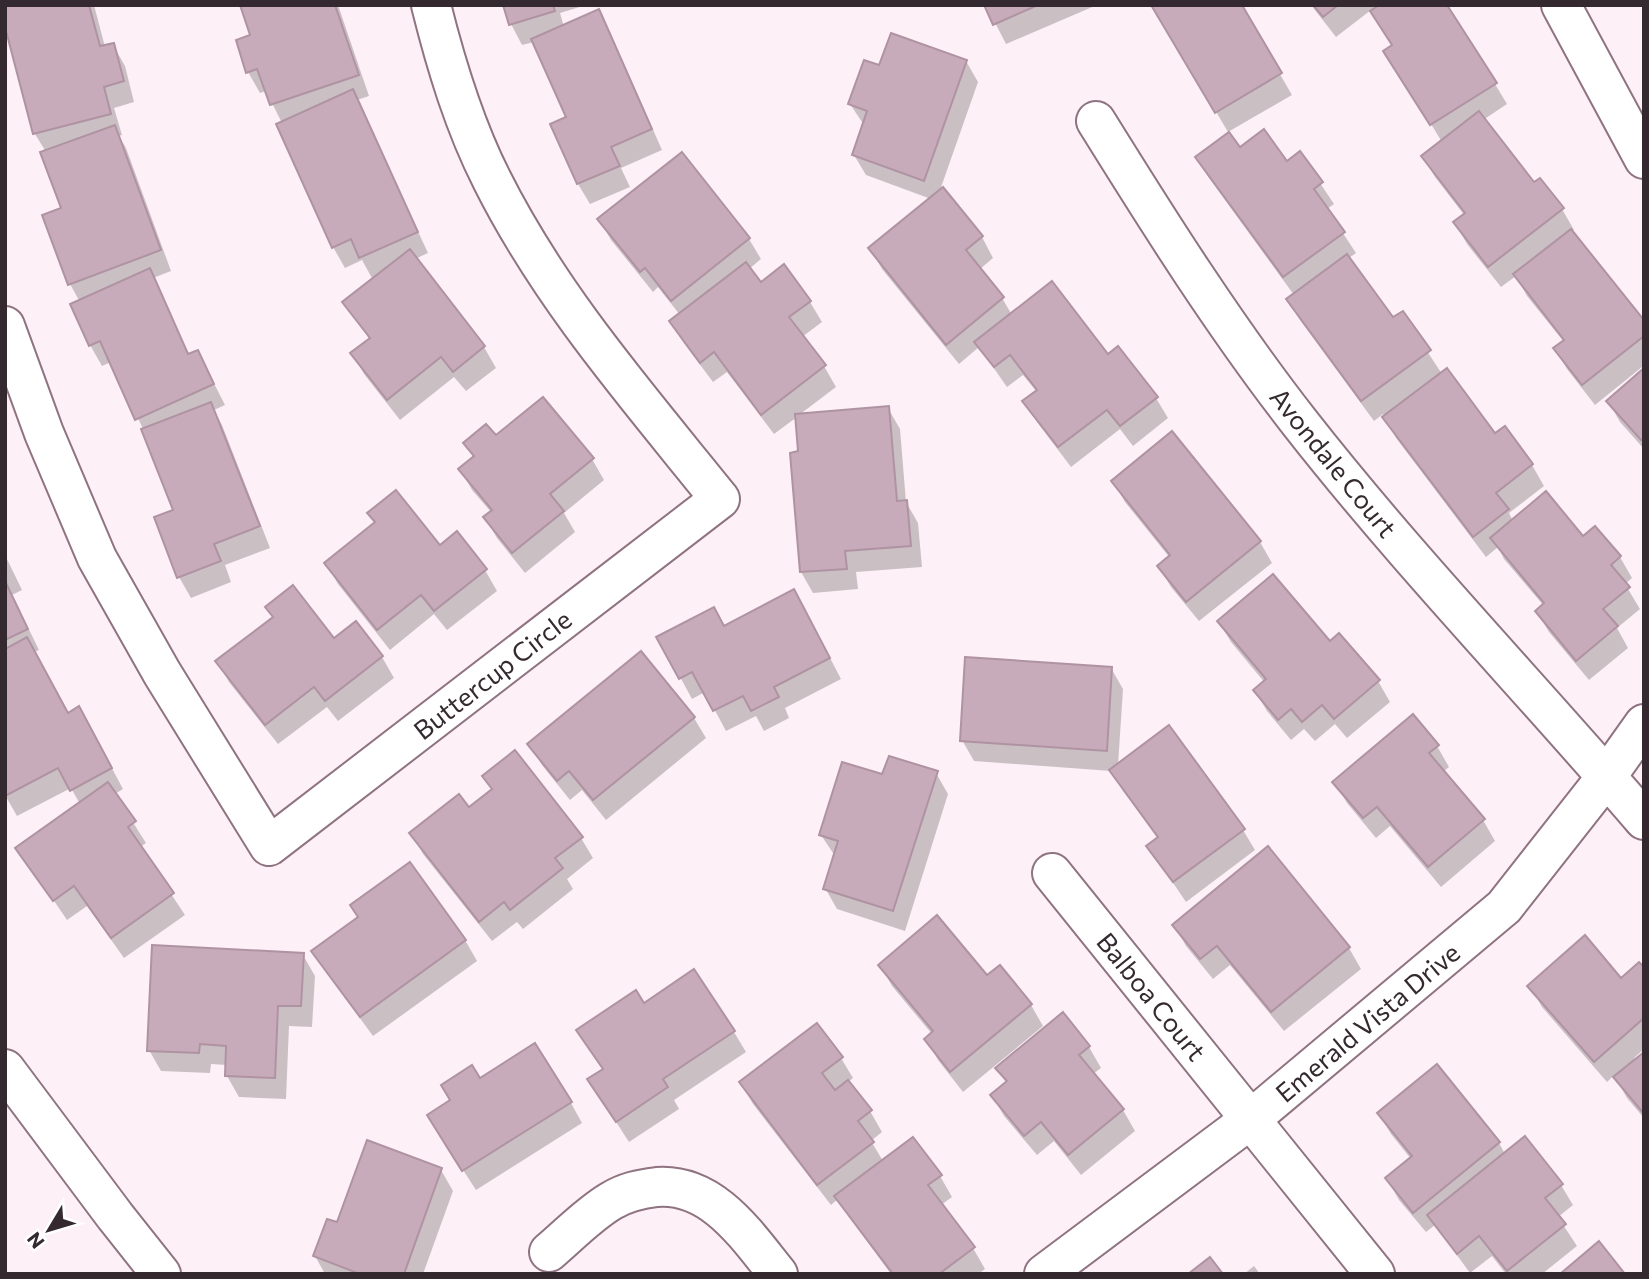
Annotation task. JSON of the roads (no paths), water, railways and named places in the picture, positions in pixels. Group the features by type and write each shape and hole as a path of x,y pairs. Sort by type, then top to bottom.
{"street":[{"name":"Buttercup Circle","path":"5,326 44,433 97,558 162,673 270,846 720,499 585,332 540,266 492,180 458,103 431,5"},
{"path":"1560,5 1644,159"},
{"name":"Avondale Court","path":"1096,121 1178,251 1250,357 1302,425 1405,551 1644,820"},
{"name":"Emerald Vista Drive","path":"1044,1274 1251,1119 1504,907 1607,776 1644,724"},
{"name":"Balboa Court","path":"1052,873 1375,1274"},
{"path":"5,1069 161,1274"},
{"path":"549,1252 608,1202 641,1189 665,1187 692,1192 714,1203 732,1219 778,1274"}]}
